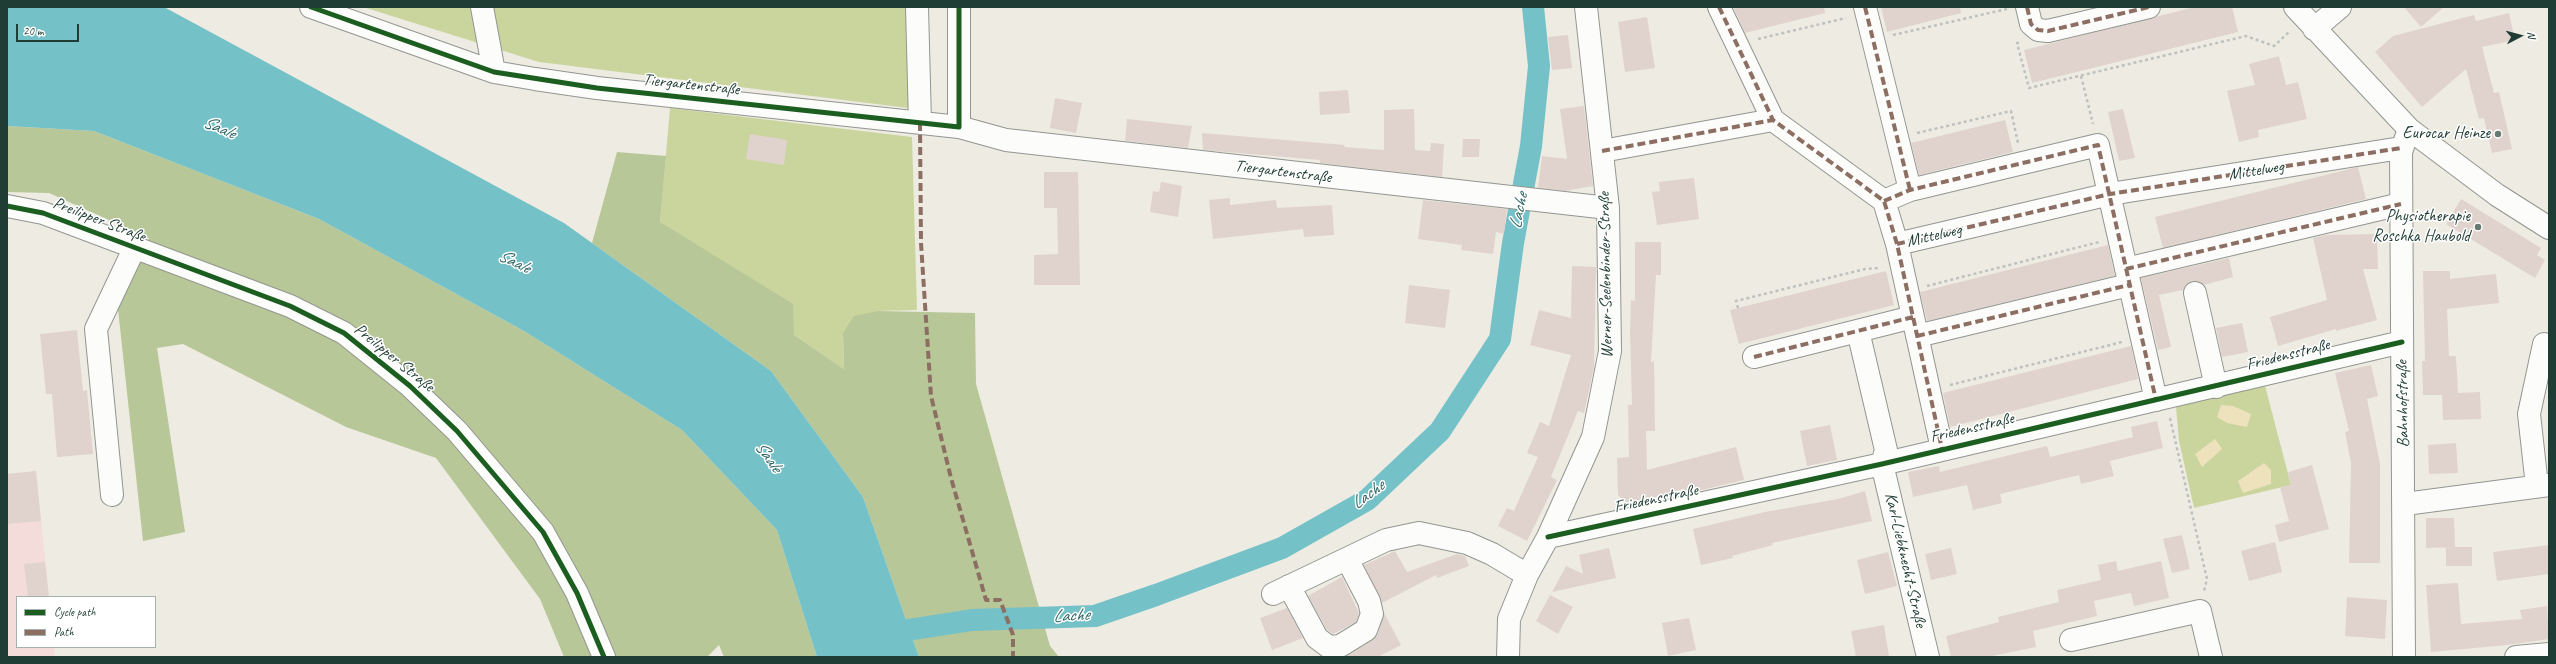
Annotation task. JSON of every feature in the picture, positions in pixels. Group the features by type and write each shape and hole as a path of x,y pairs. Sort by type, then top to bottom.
{"street":[{"name":"Tiergartenstraße","path":"311,7 494,72 597,88 959,127 1006,140 1608,208"},
{"path":"482,7 494,72"},
{"path":"916,7 920,123"},
{"path":"959,7 959,127"},
{"name":"Werner-Seelenbinder-Straße","path":"1508,657 1509,619 1527,575 1548,537 1593,437 1610,351 1608,208 1586,7"},
{"path":"1719,7 1773,120 1884,201 1910,190 2098,145 2142,337 2161,399"},
{"path":"2027,7 2031,24 2038,30 2048,31 2149,7"},
{"path":"2340,7 2305,18 2405,138 2549,228"},
{"path":"1865,10 1910,190"},
{"path":"1602,151 1773,120"},
{"name":"Mittelweg","path":"1897,244 2110,194 2405,138"},
{"name":"Bahnhofstraße","path":"2404,657 2405,504 2401,204 2405,138"},
{"name":"Mittelweg","path":"1884,201 1897,244 1908,291 1942,449"},
{"path":"1754,357 1858,331 1915,326 2128,277 2401,204"},
{"name":"Preilipper Straße","path":"7,206 43,213 134,249 290,306 344,333 410,386 457,431 542,532 577,593 604,657"},
{"path":"112,495 96,329 134,249"},
{"path":"2195,293 2216,387"},
{"path":"1858,331 1886,450 1882,464"},
{"name":"Friedensstraße","path":"1548,537 1882,464 2121,407 2216,387 2402,342"},
{"path":"2405,504 2543,486 2529,414 2544,344"},
{"name":"Karl-Liebknecht-Straße","path":"1882,464 1928,657"},
{"path":"1347,559 1369,601 1372,614 1366,630 1340,646 1329,647 1317,638 1281,590 1386,540 1419,534 1467,543 1492,554 1527,575"},
{"path":"2071,640 2200,611 2211,657"},
{"path":"2516,657 2549,654"}],"path":[{"path":"1873,40 2014,7"},
{"path":"1736,44 1865,10"},
{"path":"2038,30 2033,39 2017,43 2029,88 2246,36 2274,46 2305,18"},
{"path":"2081,76 2098,145"},
{"path":"1897,138 2011,111 2022,163"},
{"path":"1908,291 2119,237"},
{"path":"1738,308 1736,301 1865,269 1902,267"},
{"path":"1929,390 2142,337"},
{"path":"2161,399 2206,578 2200,611"}],"shaded area":[{"path":"36,471 49,596 16,596 16,648 54,648 55,657 7,657 7,474"}],"green space":[{"path":"363,7 910,7 908,108 539,62"},
{"path":"670,108 912,137 917,310 878,311 843,333 844,369 794,335 660,222"},
{"path":"7,126 94,131 319,219 524,331 682,430 777,530 817,657 724,657 719,645 707,657 564,657 540,599 436,458 346,427 183,344 157,348 185,532 143,541 118,309 149,238 49,193 7,192"},
{"path":"617,152 666,156 660,222 793,304 794,335 844,369 843,333 854,316 878,311 975,313 976,384 1050,646 1059,657 919,657 863,497 771,371 592,243"},
{"path":"2264,382 2291,485 2194,508 2179,441 2176,407"}],"sand":[{"path":"2221,405 2233,406 2251,414 2247,427 2227,423 2217,417"},
{"path":"2215,439 2222,449 2202,467 2195,454"},
{"path":"2264,463 2271,470 2271,484 2243,493 2238,481"}],"water":[{"name":"Saale","path":"7,7 164,7 564,223 771,371 863,497 919,657 817,657 777,530 682,430 524,331 319,219 94,131 7,126"}],"building":[{"path":"1733,7 1824,7 1825,13 1745,33"},
{"path":"1881,7 1960,7 1961,13 1887,32"},
{"path":"2195,7 2232,7 2238,32 2032,83 2024,50"},
{"path":"2404,7 2444,7 2421,27"},
{"path":"2509,13 2515,40 2482,47 2494,93 2499,92 2512,149 2492,153 2484,118 2479,119 2466,69 2422,107 2375,52 2393,36 2474,15 2476,21"},
{"path":"1647,17 1655,68 1625,72 1618,22"},
{"path":"1568,35 1572,68 1552,70 1548,37"},
{"path":"2279,56 2286,85 2298,82 2307,119 2258,130 2259,137 2239,142 2227,91 2255,85 2249,64"},
{"path":"1348,90 1350,113 1320,115 1319,92"},
{"path":"1055,98 1082,103 1076,133 1050,128"},
{"path":"1584,106 1593,186 1565,191 1538,188 1542,156 1567,159 1560,109"},
{"path":"1414,109 1415,150 1430,151 1431,143 1444,144 1442,177 1320,163 1320,160 1203,150 1202,133 1345,145 1344,147 1384,150 1384,110"},
{"path":"2123,109 2135,158 2119,161 2108,112"},
{"path":"1127,119 1192,126 1188,148 1125,141"},
{"path":"2005,120 2013,152 1919,175 1911,143"},
{"path":"750,134 787,140 784,165 746,159"},
{"path":"1463,139 1480,139 1479,157 1462,157"},
{"path":"2358,167 2366,199 2163,248 2155,217"},
{"path":"1044,172 1078,172 1080,285 1034,285 1034,255 1058,254 1057,208 1044,208"},
{"path":"1694,178 1699,219 1657,225 1652,192 1660,191 1659,182"},
{"path":"1161,182 1182,186 1178,217 1150,212 1153,191 1159,192"},
{"path":"1230,198 1230,205 1276,200 1277,208 1332,205 1334,235 1304,237 1303,229 1213,239 1209,200"},
{"path":"2461,199 2541,248 2537,255 2545,260 2535,278 2446,224"},
{"path":"1423,200 1507,209 1504,234 1496,232 1493,254 1461,250 1462,245 1418,239"},
{"path":"2377,234 2378,269 2363,269 2377,320 2336,331 2336,329 2278,346 2270,317 2327,300 2313,238 2326,235"},
{"path":"1635,242 1661,242 1661,275 1656,275 1651,362 1654,361 1655,431 1646,431 1647,470 1736,447 1744,480 1685,494 1683,489 1628,505 1618,495 1617,458 1629,457 1628,405 1632,405 1630,330 1631,300 1635,301"},
{"path":"2108,245 2115,276 1927,321 1920,292"},
{"path":"2229,258 2233,277 2204,285 2192,281 2183,290 2159,295 2171,347 2158,350 2141,278"},
{"path":"1572,266 1596,267 1594,367 1584,413 1578,411 1551,477 1557,480 1527,541 1498,526 1507,508 1514,511 1538,457 1527,453 1540,422 1549,426 1571,355 1530,345 1539,310 1571,318"},
{"path":"1886,271 1894,305 1739,344 1730,310"},
{"path":"2423,271 2450,271 2450,279 2496,274 2499,303 2447,309 2449,356 2456,356 2458,393 2480,392 2481,419 2443,420 2442,395 2423,395 2422,361 2425,361"},
{"path":"1409,285 1450,290 1445,328 1405,323"},
{"path":"2242,323 2248,352 2222,357 2216,328"},
{"path":"77,330 83,391 87,390 93,454 57,457 52,394 46,394 40,334"},
{"path":"2131,346 2138,379 1950,427 1943,393"},
{"path":"2371,365 2378,396 2367,399 2380,464 2380,563 2349,563 2351,463 2345,432 2349,431 2335,373"},
{"path":"2157,421 2163,448 2110,461 2114,476 2081,484 2079,475 2000,494 2002,503 1973,510 1967,485 1913,497 1908,472 1939,466 1940,472 2047,446 2050,457 2133,437 2131,427"},
{"path":"1830,425 1837,460 1807,466 1800,431"},
{"path":"2456,443 2458,473 2429,474 2428,445"},
{"path":"2312,465 2329,529 2279,542 2275,525 2289,521 2280,487 2291,485 2288,472"},
{"path":"36,471 41,521 7,524 7,474"},
{"path":"1865,491 1872,521 1772,543 1773,545 1732,556 1733,558 1701,565 1693,529 1765,512 1838,499"},
{"path":"2426,518 2454,518 2455,547 2426,548"},
{"path":"2182,535 2190,569 2172,573 2163,539"},
{"path":"2275,542 2282,572 2249,581 2241,551"},
{"path":"2549,545 2549,574 2497,581 2493,552"},
{"path":"2446,547 2472,547 2472,566 2446,566"},
{"path":"1609,548 1616,578 1552,592 1566,566 1583,574 1579,555"},
{"path":"1951,548 1957,574 1931,580 1925,554"},
{"path":"1395,551 1407,572 1457,554 1465,556 1469,566 1437,578 1436,575 1382,603 1364,565"},
{"path":"1888,552 1897,586 1865,594 1857,560"},
{"path":"2116,561 2118,571 2161,561 2169,598 2134,606 2131,593 2094,601 2097,616 2033,631 2036,647 1987,657 1951,657 1946,636 1999,622 1998,617 2059,602 2057,590 2101,580 2098,565"},
{"path":"45,562 49,596 28,596 24,564"},
{"path":"1342,577 1359,613 1356,622 1333,634 1327,630 1308,596"},
{"path":"2458,583 2461,624 2522,619 2520,610 2547,606 2549,639 2508,645 2431,652 2426,585"},
{"path":"1550,595 1573,607 1558,634 1536,621"},
{"path":"2347,597 2387,600 2385,639 2345,636"},
{"path":"1287,608 1303,638 1272,650 1260,618"},
{"path":"1384,613 1401,645 1378,657 1346,657 1373,640 1378,634"},
{"path":"1689,618 1696,650 1668,656 1662,623"},
{"path":"1884,625 1889,657 1856,657 1851,631"}],"waterway":[{"name":"Lache","path":"882,634 972,620 1095,616 1156,595 1282,548 1367,500 1440,431 1500,339 1513,243 1531,146 1539,66 1533,7"}],"marked path":[{"path":"1719,7 1773,120"},
{"path":"1865,7 1910,190"},
{"path":"2027,7 2031,24 2038,30 2048,31 2149,7"},
{"path":"1602,151 1773,120 1884,201 1897,244 1942,449"},
{"path":"920,123 921,243 931,396 951,478 986,600 1000,600 1013,635 1013,657"},
{"path":"1884,201 1910,190 2098,145 2156,400"},
{"path":"1897,244 2110,194 2401,148"},
{"path":"2126,269 2401,204"},
{"path":"1917,336 2129,285"},
{"path":"1754,357 1913,317"}],"cycle path":[{"path":"311,7 494,72 597,88 959,127 959,7"},
{"path":"7,206 43,213 290,306 344,333 410,386 457,431 543,532 577,593 604,657"},
{"path":"1548,537 1882,464 2402,342"}],"place":[{"name":"Eurocar Heinze","path":"2498,134"},
{"name":"Physiotherapie Roschka Haubold","path":"2478,227"}]}
